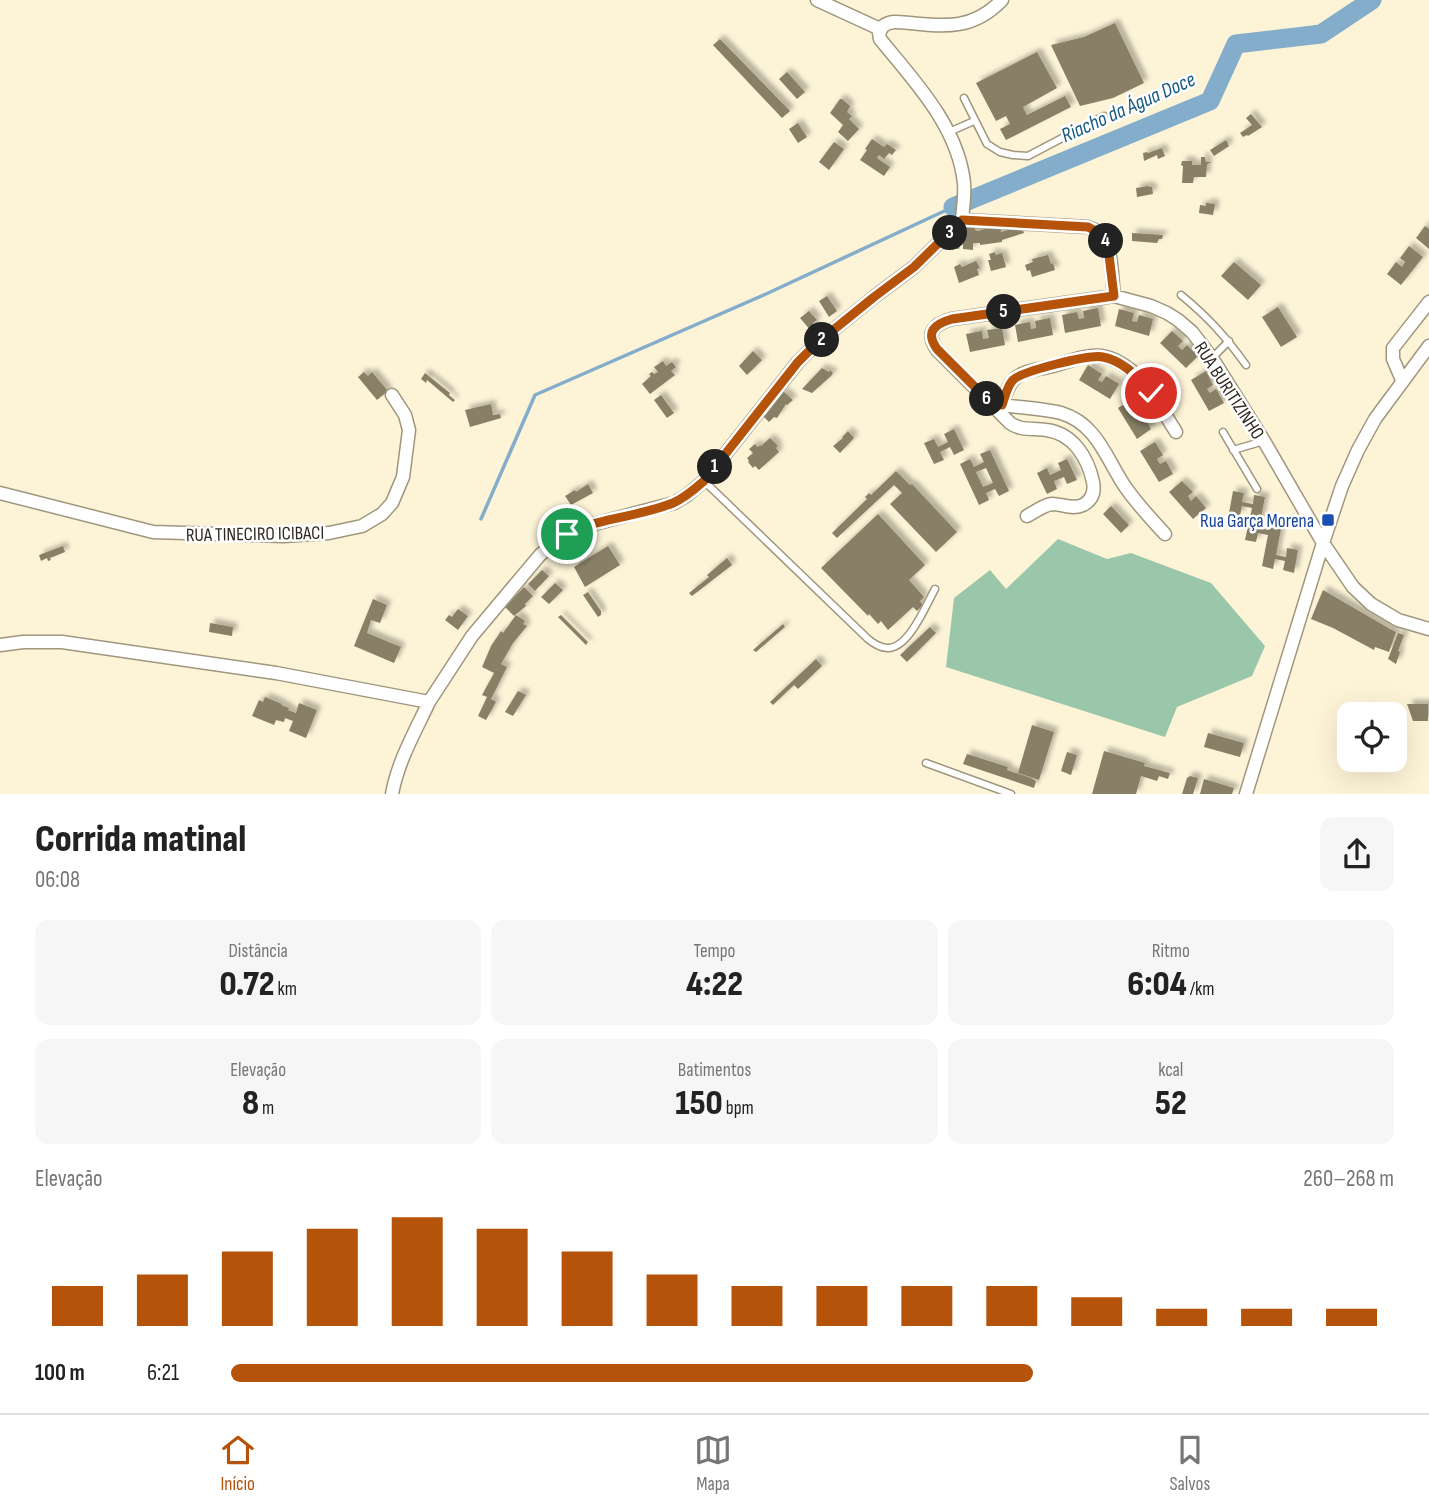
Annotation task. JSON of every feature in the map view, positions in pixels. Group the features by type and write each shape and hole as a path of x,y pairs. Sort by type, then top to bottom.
{"street":[{"path":"817,0 880,29"},
{"path":"392,793 394,780 429,702 472,636 540,555 579,528 674,503 686,496 704,481 798,362 816,344 914,267 962,220 964,180 949,132 929,100 880,39 879,33 887,23 895,22 943,27 965,24 983,16 1002,0"},
{"path":"962,220 1088,227 1096,230 1108,247 1114,296"},
{"name":"RUA BURITIZINHO","path":"997,404 937,349 932,340 932,333 937,325 952,319 1114,296 1167,313 1192,332 1212,358 1323,543 1353,587 1371,604 1398,620 1429,629"},
{"path":"1402,380 1393,359 1393,348 1429,302"},
{"path":"1246,793 1342,486 1375,419 1429,346"},
{"path":"997,404 1010,384 1020,375 1086,357 1100,356 1114,360 1143,381 1176,432"},
{"name":"RUA TINECIRO ICIBACI","path":"0,493 153,532 284,536 329,533 362,526 374,520 392,503 402,477 409,430 405,415 392,396"},
{"path":"997,404 1010,424 1016,428 1054,431 1070,439 1083,455 1091,473 1094,493 1081,507 1046,505 1027,516"},
{"path":"997,404 1062,414 1081,423 1101,443 1135,501 1165,534"},
{"path":"0,645 62,642 276,673 429,702"}],"lane":[{"path":"964,98 986,144 1000,152 1013,155 1028,156 1104,116"},
{"path":"949,132 974,121"},
{"path":"1181,295 1203,312 1246,365"},
{"path":"1212,358 1229,341"},
{"path":"1223,432 1257,489"},
{"path":"1233,450 1264,441"},
{"path":"704,481 868,639 881,647 894,648 907,638 934,589"},
{"path":"926,763 1011,793"}],"green space":[{"path":"1058,539 1107,559 1131,553 1211,583 1265,646 1252,676 1177,707 1165,737 946,667 954,598 990,570 1006,589"}],"building":[{"path":"1115,23 1144,83 1113,98 1080,106 1051,45 1084,37"},
{"path":"720,39 790,111 782,118 713,45"},
{"path":"1037,52 1057,88 1023,107 1027,115 1065,96 1071,107 1006,140 1000,129 1010,124 1006,116 996,121 976,83"},
{"path":"787,72 805,92 797,99 779,79"},
{"path":"840,99 850,106 847,112 852,116 849,119 859,129 848,141 838,132 843,125 830,113"},
{"path":"1251,114 1262,127 1243,137 1240,133 1252,125 1246,118"},
{"path":"798,123 807,137 798,143 789,129"},
{"path":"872,139 884,147 887,144 896,150 884,159 879,155 877,158 890,167 884,176 860,160"},
{"path":"1226,140 1229,146 1214,156 1210,150"},
{"path":"834,142 844,149 829,170 819,162"},
{"path":"1162,148 1165,156 1158,159 1157,155 1144,161 1143,153"},
{"path":"1201,157 1205,157 1206,162 1212,162 1207,164 1206,177 1194,177 1193,183 1182,183 1182,161 1201,165"},
{"path":"1152,187 1153,194 1137,197 1136,188"},
{"path":"1206,203 1215,204 1213,215 1199,213 1200,205 1206,206"},
{"path":"965,223 976,225 975,230 978,231 987,228 987,225 1000,225 1001,232 1021,226 1024,233 1002,242 980,245 973,243 973,250 963,249 961,241 959,249 949,247 955,228 963,229"},
{"path":"1425,226 1429,229 1429,249 1416,238"},
{"path":"1132,233 1163,235 1157,243 1132,241"},
{"path":"1409,246 1423,257 1401,285 1387,274 1396,262 1402,267 1405,262 1400,258"},
{"path":"995,252 996,255 1002,253 1006,267 991,271 989,254"},
{"path":"1048,255 1055,270 1032,277 1025,265 1033,262 1032,259"},
{"path":"976,261 980,268 977,269 979,275 959,283 954,267 960,264 962,267"},
{"path":"1234,262 1261,285 1248,300 1221,276"},
{"path":"827,296 837,311 829,317 819,301"},
{"path":"1278,307 1297,337 1281,347 1262,317"},
{"path":"1098,308 1101,326 1065,333 1062,315 1077,312 1079,319 1084,318 1083,311"},
{"path":"1119,309 1134,313 1132,321 1137,322 1139,315 1153,319 1149,336 1115,326"},
{"path":"809,311 817,320 813,323 815,329 811,331 800,318"},
{"path":"1050,318 1053,335 1018,342 1015,325 1030,322 1031,329 1036,328 1035,321"},
{"path":"1002,328 1005,345 970,352 966,334 982,331 983,339 989,338 987,330"},
{"path":"1172,331 1183,341 1178,346 1182,350 1187,345 1198,356 1186,368 1160,343"},
{"path":"753,351 762,360 747,375 739,366"},
{"path":"663,361 666,366 672,362 676,367 671,371 675,375 650,394 642,384 651,376 649,374 658,372 654,367"},
{"path":"1088,365 1102,374 1098,380 1102,382 1106,376 1119,384 1110,399 1079,380"},
{"path":"822,368 833,373 812,393 802,389"},
{"path":"1206,371 1213,385 1207,389 1210,393 1216,389 1224,403 1209,411 1191,380"},
{"path":"364,372 368,376 372,372 388,391 377,400 358,377"},
{"path":"425,373 455,400 453,402 427,380 426,383 421,379"},
{"path":"783,391 793,400 786,404 777,418 774,417 769,422 763,416"},
{"path":"661,395 674,413 667,418 654,400"},
{"path":"1133,399 1141,411 1134,415 1137,420 1144,417 1151,429 1137,439 1118,408"},
{"path":"491,404 493,415 500,414 501,418 470,427 465,410"},
{"path":"954,429 964,450 954,455 950,447 940,452 944,460 934,464 924,443 934,439 938,447 948,442 944,434"},
{"path":"848,431 854,438 840,453 833,446"},
{"path":"770,438 778,446 776,448 779,452 759,470 755,466 753,468 747,458 753,453 749,449 755,444 761,446"},
{"path":"1155,442 1163,455 1157,459 1160,464 1166,461 1173,474 1159,482 1140,451"},
{"path":"990,450 1009,491 999,496 995,489 986,493 989,500 979,505 960,464 970,459 974,467 984,462 980,454","holes":["986,468 993,483 983,487 976,472"]},
{"path":"1067,459 1077,480 1067,484 1064,477 1054,481 1057,489 1047,494 1037,473 1047,468 1050,475 1061,470 1058,463"},
{"path":"896,471 912,484 957,532 936,552 890,504 902,493 894,485 837,538 832,533 867,499 865,497 869,493 871,495"},
{"path":"1182,481 1193,492 1188,496 1191,501 1196,496 1206,508 1193,519 1169,492"},
{"path":"588,484 593,493 571,505 565,496"},
{"path":"1233,491 1244,493 1242,502 1253,504 1254,495 1265,497 1259,528 1269,530 1271,522 1282,524 1276,555 1286,557 1287,548 1298,550 1294,573 1283,570 1285,561 1275,559 1273,569 1262,566 1268,535 1258,533 1256,542 1245,540 1252,508 1242,506 1240,516 1229,513"},
{"path":"1111,506 1129,525 1121,533 1103,514"},
{"path":"878,514 925,565 909,580 924,597 920,601 923,605 917,611 913,607 888,630 881,621 878,624 869,614 868,616 821,568"},
{"path":"63,546 65,552 50,558 51,560 48,561 47,558 41,561 39,555"},
{"path":"608,546 620,565 585,587 574,567"},
{"path":"727,558 732,565 692,596 689,593 709,577 707,575"},
{"path":"542,570 549,576 535,591 528,584"},
{"path":"555,583 563,590 549,604 541,597"},
{"path":"524,587 533,596 514,616 505,607"},
{"path":"1323,590 1396,632 1389,652 1375,647 1374,650 1311,619"},
{"path":"588,592 601,611 598,617 583,595"},
{"path":"373,599 387,605 380,623 371,620 367,633 401,647 394,663 354,646"},
{"path":"458,609 468,616 458,630 445,620 449,615 452,617"},
{"path":"516,615 525,621 523,624 527,626 501,664 507,667 491,699 496,702 486,720 478,716 487,697 482,695 494,673 482,667 491,646"},
{"path":"561,615 588,642 586,645 558,617"},
{"path":"210,623 233,627 232,636 209,632"},
{"path":"783,624 785,627 756,652 753,650"},
{"path":"930,627 936,633 907,662 900,655"},
{"path":"1398,633 1404,635 1396,664 1388,659"},
{"path":"816,659 822,666 798,689 794,685 773,705 770,702"},
{"path":"518,691 526,695 513,716 505,712"},
{"path":"265,697 296,713 299,703 317,710 306,738 289,731 293,721 285,718 284,722 276,720 274,725 252,716 259,700 263,702"},
{"path":"1407,704 1428,704 1428,721 1413,721"},
{"path":"1032,725 1054,732 1039,780 1018,773"},
{"path":"1208,733 1244,743 1240,757 1204,747"},
{"path":"1104,751 1170,773 1168,779 1159,776 1157,781 1141,776 1136,794 1092,794"},
{"path":"1067,752 1077,755 1071,775 1061,771"},
{"path":"967,754 1008,767 1007,770 1031,778 1036,781 1034,788 963,764"},
{"path":"1187,778 1198,778 1193,794 1182,794"},
{"path":"1204,779 1234,788 1232,794 1200,794"}],"waterway":[{"name":"Riacho da Água Doce","path":"953,207 1210,101 1236,44 1321,34 1372,0"},
{"path":"481,519 535,395 766,294 953,207"}],"place":[{"name":"Rua Garça Morena","path":"1328,520"}],"route":[{"path":"567,534 597,522 674,503 686,496 704,481 798,362 816,344 914,267 962,220 1088,227 1101,234 1108,247 1114,296 952,319 943,321 934,328 932,340 937,349 992,404 1002,405 1010,384 1020,375 1086,357 1100,356 1114,360 1131,371 1143,381 1151,393"}]}
